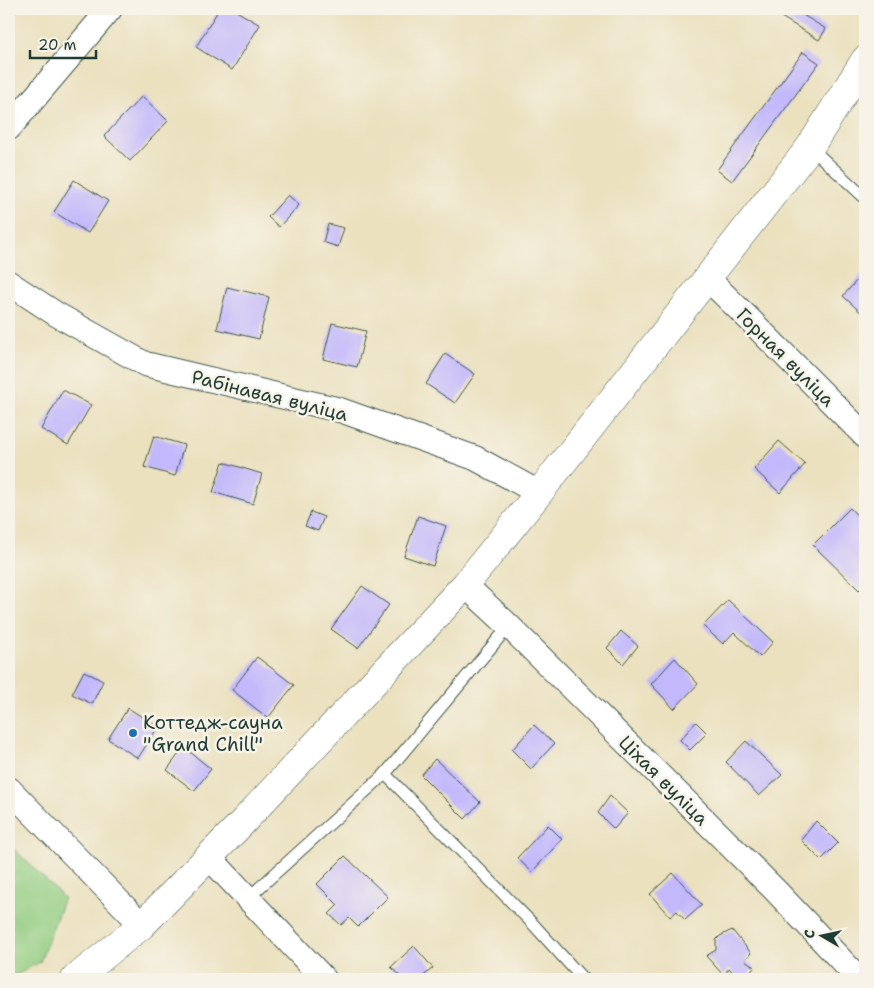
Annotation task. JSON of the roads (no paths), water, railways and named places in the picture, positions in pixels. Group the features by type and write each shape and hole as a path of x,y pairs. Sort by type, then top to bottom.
{"street":[{"path":"9,128 110,9"},
{"path":"79,978 142,925 241,824 465,585 539,494 810,147 865,60"},
{"name":"Горная вуліца","path":"707,278 865,436"},
{"name":"Рабінавая вуліца","path":"9,283 56,314 145,364 340,410 475,458 539,494"},
{"name":"Ціхая вуліца","path":"465,585 509,626 775,890 859,979"},
{"path":"9,789 142,925"},
{"path":"208,856 324,979"}],"lane":[{"path":"810,147 865,198"},
{"path":"248,898 385,774 509,626"},
{"path":"385,774 532,923 583,979"}],"place":[{"name":"Коттедж-сауна \"Grand Chill\"","path":"133,733"}]}
